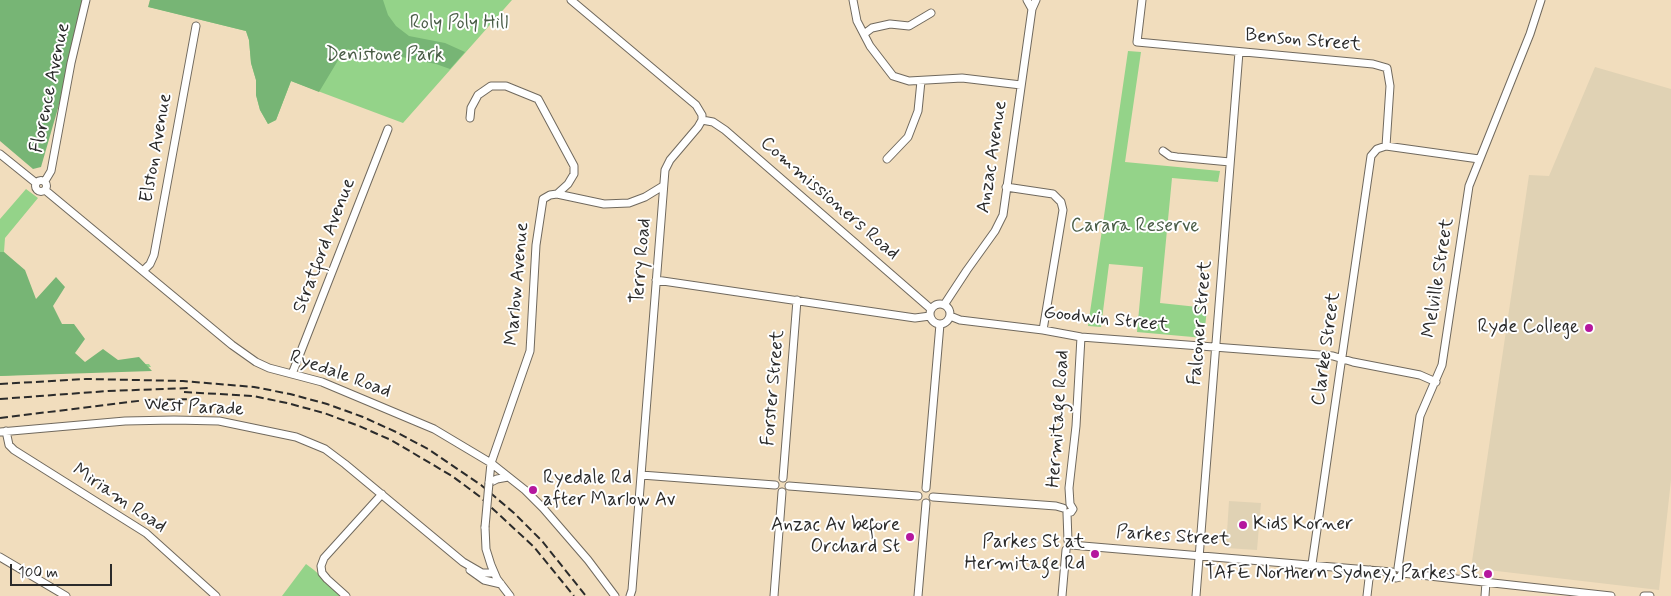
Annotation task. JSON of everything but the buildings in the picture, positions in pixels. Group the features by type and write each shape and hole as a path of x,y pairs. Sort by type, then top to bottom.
{"street":[{"name":"Florence Avenue","path":"45,181 51,171 71,63 86,0"},
{"path":"571,0 696,105 702,114 702,120"},
{"path":"852,0 857,22 870,46 893,76 909,81 921,82 962,78 1021,85"},
{"path":"1027,0 1032,9"},
{"name":"Anzac Avenue","path":"944,305 1000,224 1032,9 1036,0"},
{"name":"Benson Street","path":"1142,0 1137,42 1373,64 1387,68 1390,86 1386,146"},
{"name":"Melville Street","path":"1398,571 1420,416 1442,365 1469,186 1530,34 1541,0"},
{"path":"864,34 872,28 890,24 909,26 931,13"},
{"name":"Elston Avenue","path":"143,272 150,264 154,254 196,26"},
{"name":"Falconer Street","path":"1196,596 1239,52"},
{"path":"887,159 908,137 918,111 921,82"},
{"name":"Marlow Avenue","path":"470,118 471,108 478,95 491,86 506,86 538,98 574,166 574,174 568,184 557,194 543,199 536,245 530,351 491,463 485,527 486,549 497,579"},
{"name":"Terry Road","path":"630,596 632,590 665,170 670,160 702,120"},
{"name":"Commissioners Road","path":"702,120 713,122 725,130 919,299 931,312"},
{"name":"Stratford Avenue","path":"292,374 388,129"},
{"path":"1386,146 1479,159"},
{"name":"Clarke Street","path":"1312,564 1371,156 1377,148 1386,146"},
{"path":"1163,152 1176,157 1230,162"},
{"path":"0,154 36,183 37,190 42,192 45,190 47,185 45,181 40,180 36,183"},
{"path":"557,194 604,204 628,203 645,197 663,186"},
{"path":"1006,187 1053,194 1061,202 1063,210 1043,330"},
{"name":"Ryedale Road","path":"45,190 244,355 269,368 322,382 434,429 491,463 525,490 560,527 615,596"},
{"path":"656,280 916,318 931,312 937,304 944,305 949,310 950,316 944,323 940,324"},
{"path":"901,315 918,314 922,307 919,299"},
{"name":"Forster Street","path":"783,478 797,300"},
{"path":"931,312 934,321 940,324"},
{"name":"Goodwin Street","path":"950,316 960,320 1043,330 1082,337 1322,354 1420,375 1436,382"},
{"path":"926,488 940,324"},
{"name":"Hermitage Road","path":"1062,596 1069,545 1067,508 1076,426 1082,337"},
{"name":"West Parade","path":"3,431 126,421 174,420 219,421 296,437 318,446 345,464 463,562 478,577 484,580 497,579"},
{"name":"Miriam Road","path":"3,431 9,445 14,450 146,533 216,596"},
{"path":"641,475 775,484"},
{"path":"489,483 508,476"},
{"path":"775,484 783,478 788,480 789,486 786,491 782,492"},
{"path":"775,484 778,490 782,492"},
{"path":"789,486 918,496"},
{"path":"918,496 920,491 926,488"},
{"path":"926,488 932,492 933,497"},
{"path":"774,596 782,492"},
{"path":"346,596 326,579 322,573 321,566 324,558 382,494"},
{"path":"918,496 919,500 926,504"},
{"path":"933,497 1067,508"},
{"path":"926,504 933,497"},
{"path":"918,596 926,504"},
{"name":"Parkes Street","path":"1069,545 1398,571 1486,582 1544,592 1611,596"},
{"path":"0,557 66,596"},
{"name":"West Parade","path":"463,562 497,579"},
{"path":"1367,596 1370,570"},
{"path":"497,579 510,596"},
{"path":"1485,596 1486,582"},
{"path":"1644,596 1650,596"}],"shaded area":[{"name":"Ryde College","path":"1595,67 1671,89 1671,480 1659,590 1471,568 1529,175 1549,176"},
{"name":"Kids Korner","path":"1229,501 1261,503 1257,550 1226,548"}],"green space":[{"path":"0,0 86,0 71,63 41,167 33,169 0,141"},
{"name":"Denistone Park","path":"150,0 512,0 403,123 291,81 276,120 268,124 260,110 256,95 256,80 246,31 149,7"},
{"name":"Denistone Park","path":"150,0 383,0 388,15 396,26 409,36 445,43 465,52 450,69 402,57 390,62 381,61 348,49 343,52 319,92 291,81 276,120 268,124 260,110 256,95 256,80 246,31 148,7"},
{"name":"Carara Reserve","path":"1128,51 1141,52 1125,162 1220,171 1218,182 1172,178 1160,303 1207,308 1204,338 1137,332 1143,267 1109,264 1101,327 1088,326"},
{"path":"26,189 38,198 5,238 4,252 7,259 81,364 149,364 151,367 0,376 0,219"},
{"path":"0,252 4,252 25,270 36,299 56,277 65,287 53,306 62,324 74,324 85,339 75,353 85,362 103,349 118,360 139,357 152,371 0,376"},
{"path":"306,564 314,570 343,596 282,596"}],"railway":[{"path":"0,384 86,379 183,381 254,387 327,404 363,417 428,449 481,485 514,513 542,541 586,596"},
{"path":"0,399 108,391 190,388"},
{"path":"184,392 253,396 287,403 324,413 391,440 452,476 479,496 534,547 574,596"},
{"path":"0,418 146,400 196,399"}],"place":[{"name":"Ryde College","path":"1589,328"},
{"name":"Ryedale Rd after Marlow Av","path":"533,490"},
{"name":"Kids Korner","path":"1243,525"},
{"name":"Anzac Av before Orchard St","path":"910,537"},
{"name":"Parkes St at Hermitage Rd","path":"1095,554"},
{"name":"TAFE Northern Sydney, Parkes St","path":"1488,574"}],"park label":[{"name":"Roly Poly Hill","path":"459,24"}]}
